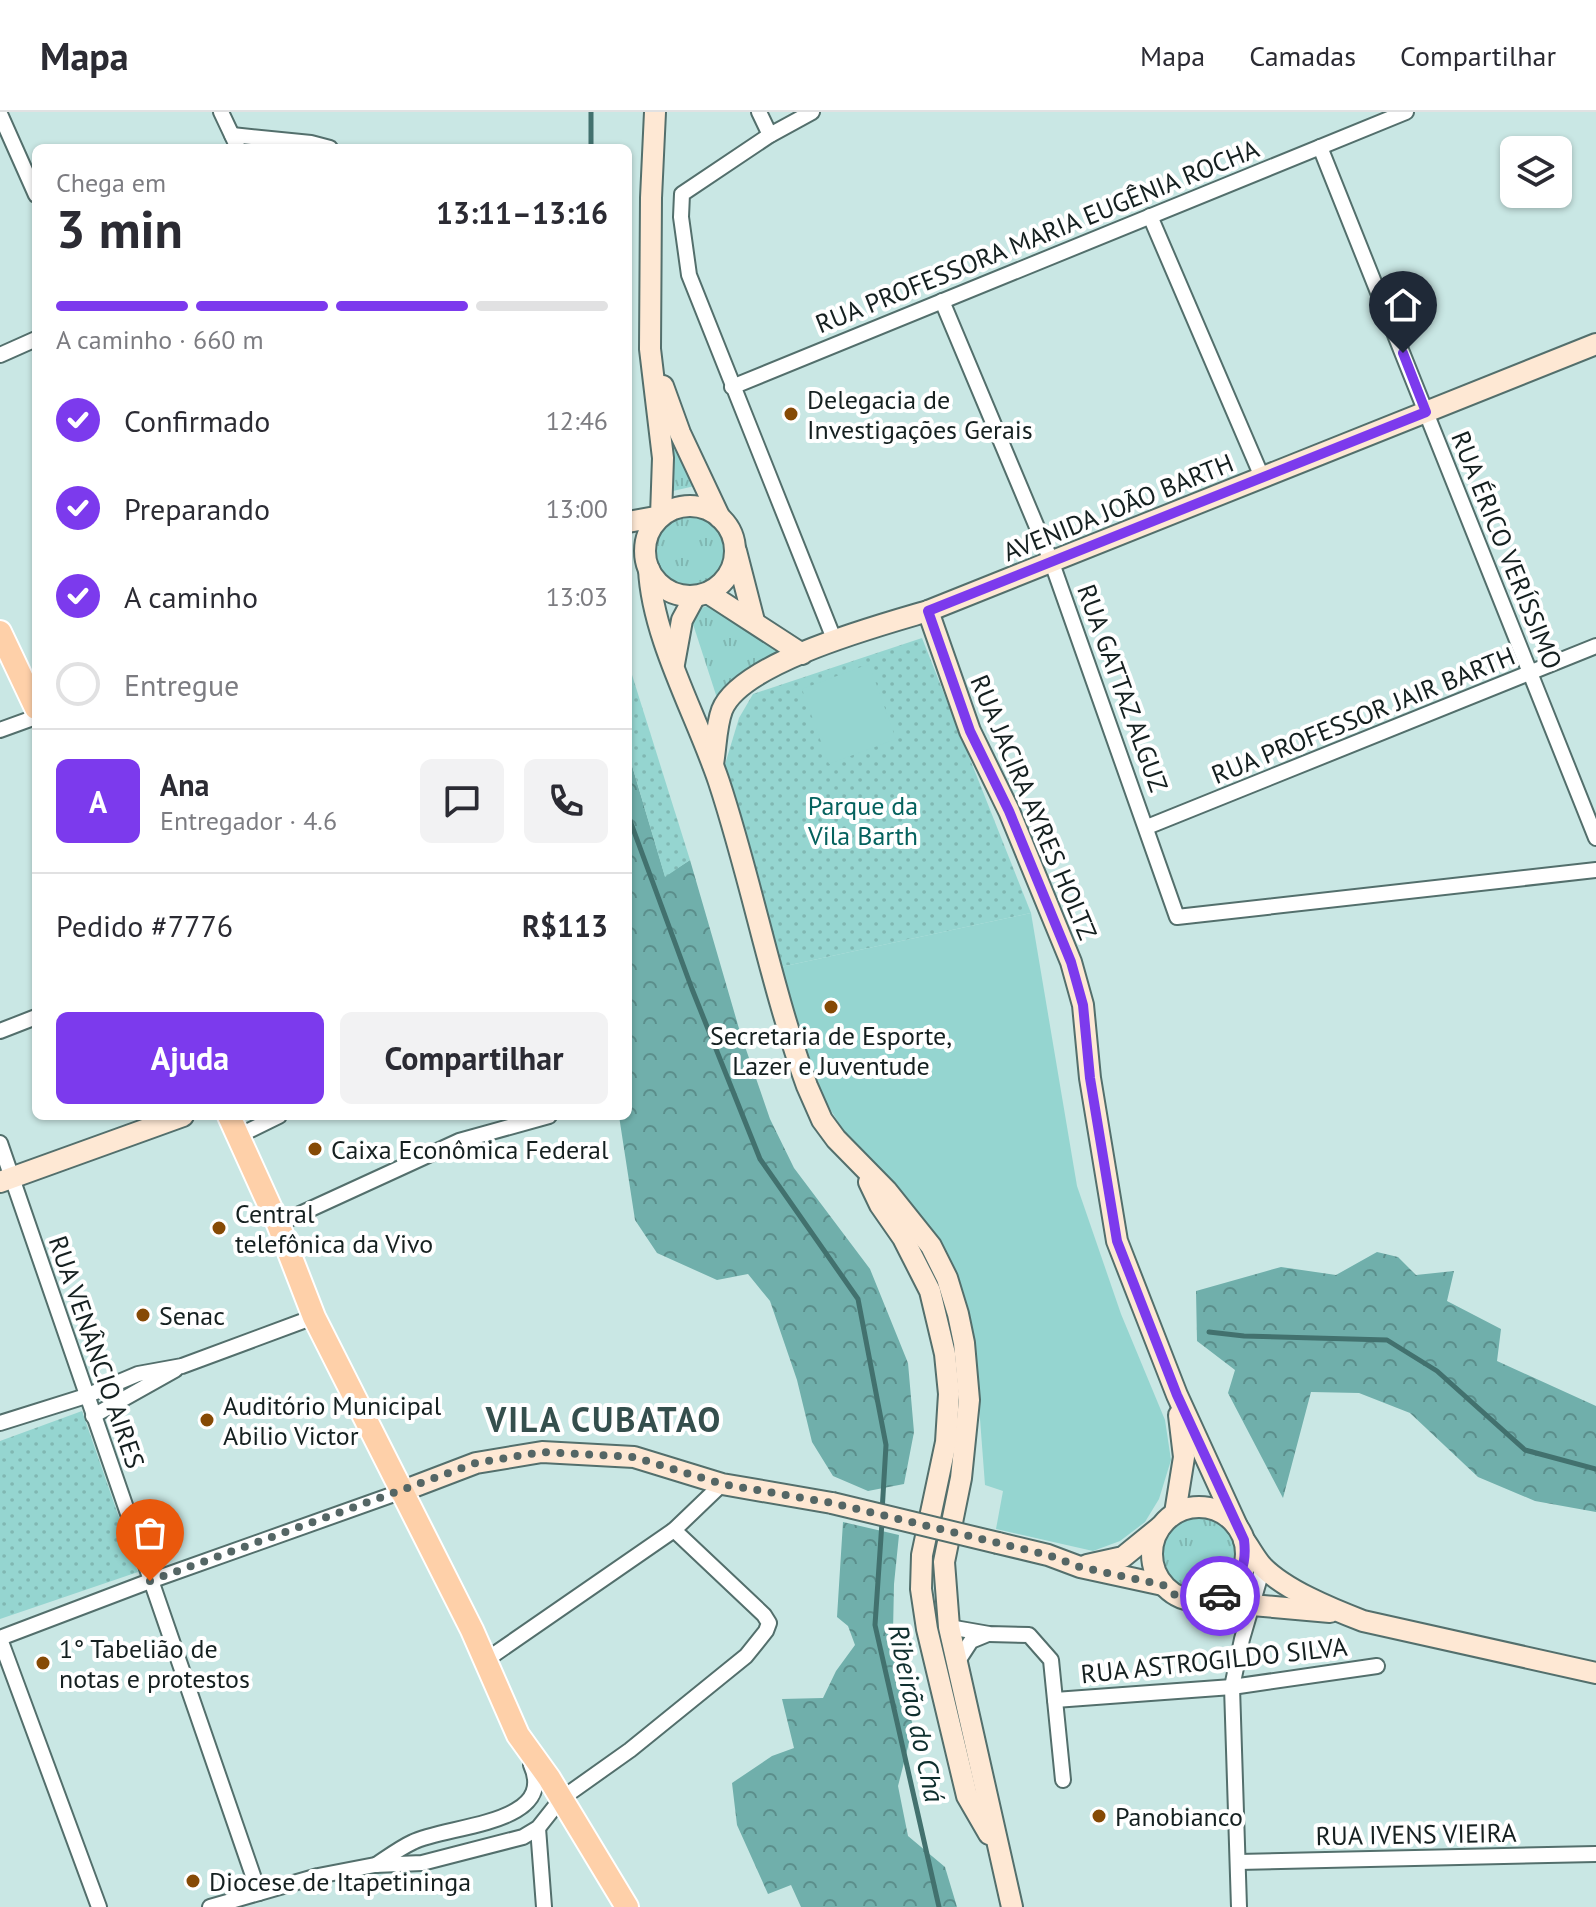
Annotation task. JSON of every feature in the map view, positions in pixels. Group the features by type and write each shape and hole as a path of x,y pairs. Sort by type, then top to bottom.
{"main road":[{"path":"655,112 650,349 663,458 661,516 651,528 641,555 673,668 713,765 807,1086 829,1130 887,1191 931,1246 947,1278 964,1343 969,1400 961,1478 944,1562 949,1627 1012,1907"},
{"name":"AVENIDA JOÃO BARTH","path":"713,765 722,709 751,677 834,639 928,611 1052,563 1596,344"},
{"path":"650,349 680,433 720,518"},
{"path":"632,521 661,516 675,508 690,505 706,508 720,518 728,526 754,621"},
{"path":"673,668 682,620 702,595 726,580 733,568 735,548"},
{"path":"641,555 660,586 673,594 702,595 754,621 802,654"},
{"name":"RUA JACIRA AYRES HOLTZ","path":"928,611 970,731 1009,811 1071,962 1083,1005 1090,1078 1117,1241 1177,1395"},
{"path":"0,632 32,700"},
{"path":"6,1180 172,1120"},
{"path":"233,1126 278,1224 314,1317 486,1660 518,1735 627,1907"},
{"path":"863,1167 880,1205 903,1238 930,1291 945,1354 949,1394 946,1442 922,1555 921,1589 927,1629 967,1796 997,1850"},
{"path":"1177,1395 1240,1533 1246,1556 1242,1572 1234,1585 1221,1595 1206,1600 1190,1600 1175,1595 1163,1585 1151,1555 1153,1540 1168,1520 1184,1457 1177,1395"},
{"path":"400,1492 476,1463 542,1452 634,1457 722,1484 832,1503 1048,1555 1080,1567 1163,1585"},
{"path":"1080,1567 1123,1557 1168,1520 1198,1506 1213,1509 1226,1515 1263,1567 1293,1588 1342,1613 1363,1621 1596,1673"},
{"path":"1221,1595 1252,1605 1342,1613"}],"street":[{"path":"221,112 235,141 315,144"},
{"path":"759,112 770,135"},
{"path":"812,112 770,135 682,194 681,217 689,275 834,639"},
{"name":"RUA PROFESSORA MARIA EUGÊNIA ROCHA","path":"732,387 1406,112"},
{"path":"0,114 32,186"},
{"name":"RUA ÉRICO VERÍSSIMO","path":"1320,147 1596,838"},
{"path":"1150,216 1262,477"},
{"name":"RUA GATTAZ ALGUZ","path":"942,301 1052,563 1177,917 1596,870"},
{"path":"0,355 32,341"},
{"name":"RUA PROFESSOR JAIR BARTH","path":"1147,827 1596,646"},
{"path":"0,730 32,718"},
{"path":"0,1031 32,1019"},
{"path":"233,1126 261,1120"},
{"path":"278,1224 459,1141 535,1120"},
{"name":"RUA VENÂNCIO AIRES","path":"0,1143 6,1180 86,1396 259,1893"},
{"path":"93,1416 182,1366 314,1317"},
{"path":"0,1423 86,1396 138,1374 182,1366"},
{"path":"486,1660 674,1530 722,1484"},
{"path":"99,1907 0,1638 400,1492"},
{"path":"544,1907 540,1827 561,1799 630,1750 746,1656 769,1623 674,1530"},
{"path":"1239,1907 1232,1687 1263,1567"},
{"path":"949,1627 989,1634 1029,1635 1051,1660 1063,1780"},
{"path":"956,1664 971,1641 989,1634"},
{"name":"RUA ASTROGILDO SILVA","path":"1055,1700 1232,1687 1377,1666"},
{"path":"375,1865 414,1841 520,1810 534,1794 537,1778 518,1735"},
{"path":"210,1907 318,1876 375,1865 422,1863 509,1843 554,1822 570,1822 579,1828"},
{"name":"RUA IVENS VIEIRA","path":"1238,1862 1596,1854"}],"green space":[{"path":"670,416 699,485 673,491"},
{"path":"690,517 709,523 719,533 725,552 719,571 709,581 690,587 671,581 661,571 655,552 661,533 671,523"},
{"path":"710,605 783,655 717,698 692,621 701,608"},
{"name":"Parque da Vila Barth","path":"922,638 1031,913 776,968 723,771 739,718 753,694"},
{"path":"869,664 896,739 829,764 802,689"},
{"path":"632,675 690,860 665,877 632,766"},
{"path":"632,765 665,876 690,860 740,1032 770,1119 794,1168 870,1269 908,1363 914,1432 904,1484 868,1491 833,1476 812,1442 797,1380 770,1301 748,1274 717,1280 657,1253 635,1220 620,1120 632,1120"},
{"path":"1031,913 1077,1186 1121,1314 1165,1420 1171,1460 1159,1499 1145,1522 1120,1541 1093,1551 996,1529 1003,1491 985,1485 975,1353 959,1288 937,1243 842,1128 825,1101 776,968"},
{"path":"1377,1252 1398,1257 1416,1275 1454,1271 1447,1301 1501,1329 1497,1361 1596,1406 1596,1512 1535,1501 1478,1477 1410,1413 1359,1393 1311,1392 1283,1498 1228,1393 1235,1370 1197,1341 1196,1291 1281,1267 1336,1275"},
{"path":"82,1411 138,1572 0,1619 0,1441"},
{"path":"1196,1514 1211,1517 1223,1526 1232,1538 1235,1553 1232,1568 1223,1580 1211,1589 1196,1592 1181,1589 1169,1580 1160,1568 1157,1553 1160,1538 1169,1526 1181,1517"},
{"path":"843,1522 899,1535 893,1632 913,1727 898,1786 908,1836 945,1867 957,1907 801,1907 791,1885 768,1894 737,1825 732,1783 772,1756 794,1748 782,1699 823,1698 836,1671 855,1645 848,1626 837,1617"}],"waterway":[{"name":"Ribeirão do Chá","path":"591,112 591,144"},
{"name":"Ribeirão do Chá","path":"632,826 692,989 760,1159 858,1299 886,1445 882,1512"},
{"path":"1209,1332 1244,1336 1387,1340 1437,1371 1525,1450 1596,1469"},
{"name":"Ribeirão do Chá","path":"882,1522 875,1625 939,1907"}],"way so far":[{"path":"150,1581 476,1463 542,1452 634,1457 722,1484 832,1503 1048,1555 1080,1567 1142,1579 1163,1585 1175,1595 1190,1600 1220,1596"}],"place":[{"name":"Delegacia de Investigações Gerais","path":"791,414"},
{"name":"Secretaria de Esporte, Lazer e Juventude","path":"831,1007"},
{"name":"Caixa Econômica Federal","path":"315,1149"},
{"name":"Central telefônica da Vivo","path":"219,1228"},
{"name":"Senac","path":"143,1315"},
{"name":"Auditório Municipal Abilio Victor","path":"207,1420"},
{"name":"1° Tabelião de notas e protestos","path":"43,1663"},
{"name":"Panobianco","path":"1099,1816"},
{"name":"Diocese de Itapetininga","path":"193,1881"}],"district":[{"name":"VILA CUBATAO","path":"604,1419"}],"route":[{"path":"1220,1596 1234,1585 1242,1572 1246,1556 1244,1540 1177,1395 1117,1241 1090,1078 1083,1005 1071,962 1009,811 970,731 928,611 1426,412 1403,353"}]}
